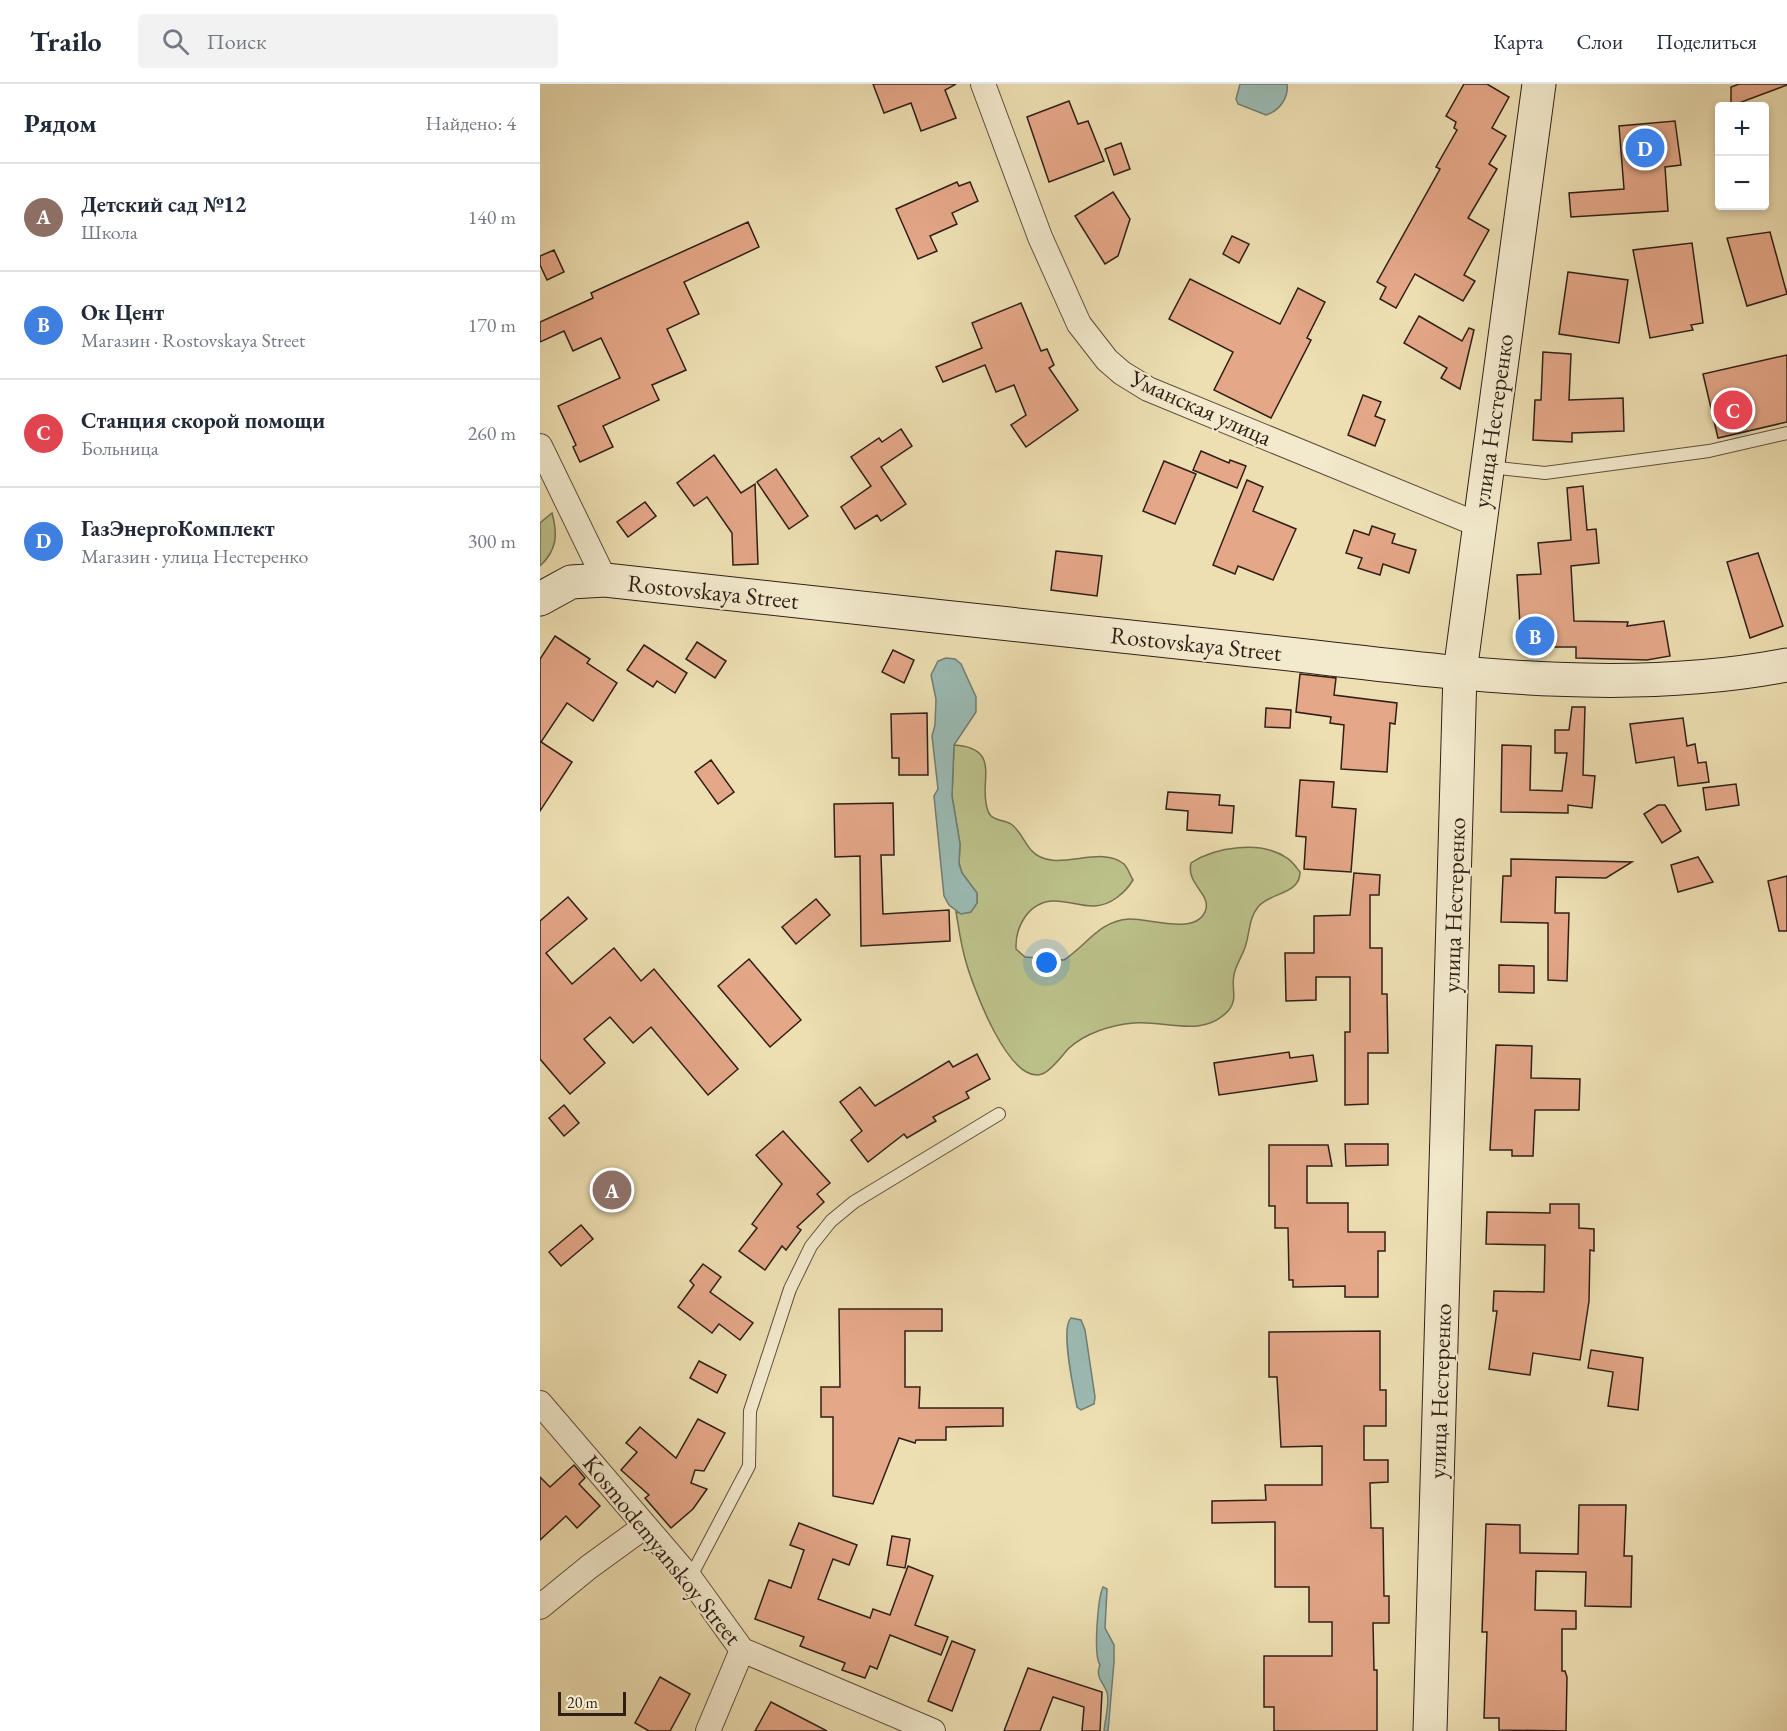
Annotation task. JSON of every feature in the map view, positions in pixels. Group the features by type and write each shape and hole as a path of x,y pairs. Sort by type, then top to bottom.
{"street":[{"name":"Уманская улица","path":"983,84 1054,271 1079,324 1107,360 1128,378 1148,389 1479,525"},
{"name":"улица Нестеренко","path":"1430,1731 1460,672 1539,84"},
{"path":"540,446 605,580"},
{"name":"Rostovskaya Street","path":"540,599 571,582 605,580 1460,672 1648,681 1700,678 1787,665"},
{"name":"Kosmodemyanskoy Street","path":"540,1403 690,1578 742,1650 933,1731"},
{"path":"540,1606 644,1527"},
{"path":"708,1731 742,1650"}],"lane":[{"path":"1487,467 1545,473 1709,451 1787,433"},
{"path":"690,1578 749,1467 750,1411 790,1289 810,1246 831,1221 854,1203 999,1114"}],"green space":[{"path":"552,513 555,542 550,554 540,566 540,523"},
{"path":"954,745 979,753 986,769 985,801 990,815 1014,827 1031,850 1041,857 1052,860 1114,858 1124,864 1133,880 1117,897 1101,905 1090,906 1052,901 1036,906 1021,925 1016,941 1016,949 1025,957 1064,960 1101,929 1119,921 1138,919 1172,924 1193,922 1201,917 1206,909 1206,903 1192,877 1191,863 1212,853 1252,847 1276,852 1291,861 1300,872 1299,879 1290,889 1263,902 1255,912 1233,979 1234,997 1229,1010 1219,1019 1196,1026 1134,1023 1099,1031 1075,1043 1042,1074 1030,1073 1017,1065 994,1032 984,1011 961,944 956,912 966,913 971,910 977,903 977,893 962,873 959,863 960,844 952,796"}],"water":[{"path":"1240,84 1287,84 1285,99 1279,107 1266,115 1238,104 1236,99"},
{"path":"946,658 955,659 961,664 976,697 976,712 954,745 952,796 960,844 959,864 962,873 977,893 977,903 971,912 961,914 949,905 944,896 934,796 938,789 932,736 935,725 936,699 931,675 938,661"},
{"path":"1071,1318 1081,1320 1085,1330 1095,1397 1094,1404 1081,1410 1077,1407 1067,1346 1068,1324"},
{"path":"1103,1587 1107,1589 1105,1628 1114,1645 1108,1731 1104,1731 1108,1696 1099,1676 1100,1665 1097,1650 1098,1614"}],"building":[{"path":"873,84 956,84 945,90 956,118 921,131 911,103 884,113"},
{"path":"1464,84 1487,84 1509,97 1492,128 1506,136 1489,164 1497,169 1468,218 1489,230 1464,275 1475,281 1463,301 1415,274 1396,308 1380,299 1386,287 1377,282 1440,169 1436,167 1457,130 1454,128 1456,122 1446,116"},
{"path":"1739,84 1787,84 1742,102 1731,102 1731,87"},
{"path":"1069,101 1078,124 1088,121 1104,161 1049,182 1027,117"},
{"path":"1675,121 1681,165 1665,167 1668,211 1571,217 1569,193 1624,189 1619,126"},
{"path":"1121,143 1130,169 1114,175 1105,149"},
{"path":"957,182 959,186 970,182 978,201 952,213 957,224 930,236 937,251 918,259 896,209"},
{"path":"1113,192 1130,219 1118,256 1105,264 1075,216"},
{"path":"748,222 759,247 684,282 699,314 667,329 686,370 652,385 659,400 603,426 613,447 580,462 573,447 576,445 558,406 620,378 601,338 573,351 564,331 540,342 540,322 593,298 591,293"},
{"path":"1770,232 1787,294 1747,306 1727,238"},
{"path":"1232,236 1249,244 1239,263 1223,254"},
{"path":"1692,243 1703,323 1691,325 1693,330 1650,338 1633,250"},
{"path":"554,250 564,272 547,280 540,265 540,256"},
{"path":"1568,272 1628,280 1619,343 1559,334"},
{"path":"1190,279 1280,324 1298,288 1325,302 1307,338 1311,340 1271,418 1214,390 1233,352 1169,319"},
{"path":"1021,303 1041,351 1047,349 1054,365 1049,368 1078,410 1026,447 1011,425 1026,415 1014,385 996,392 985,365 943,382 936,367 982,348 972,323"},
{"path":"1419,316 1462,341 1469,328 1474,330 1460,389 1441,378 1447,368 1404,343"},
{"path":"1543,352 1571,354 1569,400 1623,398 1624,431 1572,433 1572,442 1533,440 1535,400 1541,400"},
{"path":"1787,355 1787,422 1718,438 1703,374"},
{"path":"1363,395 1381,402 1375,416 1385,420 1375,446 1348,435"},
{"path":"901,429 912,446 881,467 906,504 881,521 877,515 855,529 841,507 871,486 851,457 879,438 882,442"},
{"path":"1201,451 1229,463 1230,460 1246,466 1237,488 1193,470"},
{"path":"714,455 741,493 755,484 758,564 733,565 732,533 707,497 694,506 677,483"},
{"path":"1164,461 1196,474 1175,524 1143,511"},
{"path":"776,469 808,516 789,529 757,482"},
{"path":"1247,480 1263,487 1253,511 1296,529 1273,580 1238,566 1235,574 1213,565"},
{"path":"1583,486 1587,530 1596,529 1599,563 1571,566 1574,621 1628,622 1627,626 1664,621 1670,656 1647,660 1576,658 1576,647 1517,647 1517,625 1520,625 1517,575 1541,574 1538,543 1571,540 1567,488"},
{"path":"645,502 656,516 628,537 617,522"},
{"path":"1372,526 1395,534 1392,543 1416,550 1409,573 1383,564 1380,575 1358,568 1362,558 1346,553 1354,530 1369,535"},
{"path":"1056,551 1102,556 1097,596 1051,590"},
{"path":"1758,553 1783,626 1750,638 1727,562"},
{"path":"555,636 590,659 587,663 617,683 593,721 567,703 541,742 572,762 540,811 540,659"},
{"path":"697,642 726,661 715,678 686,659"},
{"path":"644,645 687,673 675,693 657,681 653,687 627,670"},
{"path":"893,650 914,660 904,683 882,672"},
{"path":"1300,674 1336,678 1334,695 1397,703 1395,724 1390,723 1387,772 1341,769 1344,725 1330,723 1331,717 1296,712"},
{"path":"1572,707 1585,707 1583,775 1595,776 1592,808 1568,805 1568,813 1501,812 1502,745 1531,746 1530,790 1562,791 1567,753 1555,753 1555,730 1569,730"},
{"path":"1266,708 1291,710 1290,728 1265,727"},
{"path":"927,713 928,775 899,775 899,758 892,758 891,714"},
{"path":"1683,718 1687,746 1695,744 1698,763 1706,762 1709,782 1678,786 1674,757 1636,763 1630,724"},
{"path":"711,760 734,792 718,804 695,772"},
{"path":"1300,780 1334,782 1332,807 1356,809 1351,872 1304,869 1306,837 1296,836"},
{"path":"1736,784 1739,805 1706,810 1703,788"},
{"path":"1168,792 1220,795 1219,805 1234,806 1232,833 1187,830 1188,811 1166,809"},
{"path":"893,803 894,855 881,855 883,914 949,910 950,941 861,946 860,856 835,857 834,804"},
{"path":"1658,805 1665,805 1681,831 1662,843 1644,814"},
{"path":"1698,857 1713,882 1678,892 1671,865"},
{"path":"1511,859 1632,862 1606,878 1556,877 1555,913 1569,913 1567,981 1548,980 1548,923 1501,922 1503,876 1511,876"},
{"path":"1354,873 1380,875 1379,895 1370,895 1370,948 1382,948 1382,994 1387,994 1388,1053 1368,1053 1368,1104 1345,1105 1345,1032 1350,1032 1350,977 1316,977 1316,1000 1286,1001 1285,953 1314,953 1314,916 1350,915"},
{"path":"1787,876 1787,931 1779,931 1768,881"},
{"path":"568,897 587,919 546,953 572,984 614,948 641,981 654,969 738,1069 708,1095 651,1027 633,1043 610,1017 584,1039 605,1063 570,1094 540,1059 540,921"},
{"path":"816,899 830,915 796,944 782,927"},
{"path":"749,959 801,1020 770,1047 718,986"},
{"path":"1499,965 1534,966 1534,993 1499,992"},
{"path":"1496,1045 1532,1046 1531,1078 1580,1079 1579,1110 1535,1110 1533,1156 1512,1156 1512,1150 1490,1150"},
{"path":"1289,1052 1290,1058 1313,1055 1317,1081 1219,1095 1214,1063"},
{"path":"977,1054 990,1079 966,1092 969,1098 933,1117 936,1121 907,1138 904,1134 868,1162 851,1140 862,1131 840,1102 860,1087 875,1106 949,1061 953,1067"},
{"path":"564,1105 579,1123 564,1136 549,1118"},
{"path":"783,1131 830,1183 817,1194 824,1202 797,1227 801,1230 786,1250 782,1246 765,1270 739,1251 757,1228 752,1224 782,1184 756,1155"},
{"path":"1345,1144 1388,1144 1388,1165 1346,1166"},
{"path":"1269,1145 1328,1145 1332,1166 1307,1166 1307,1203 1348,1203 1348,1232 1385,1232 1385,1251 1378,1251 1378,1297 1345,1297 1345,1286 1293,1287 1293,1280 1289,1280 1288,1228 1275,1228 1275,1206 1269,1206"},
{"path":"1550,1204 1579,1204 1579,1228 1594,1229 1594,1251 1590,1250 1589,1301 1580,1360 1533,1353 1530,1375 1489,1369 1497,1311 1493,1311 1494,1291 1544,1292 1545,1245 1486,1244 1487,1212 1550,1213"},
{"path":"581,1225 593,1239 561,1266 549,1252"},
{"path":"703,1264 721,1277 710,1292 753,1323 740,1340 719,1324 712,1333 678,1307 694,1285 690,1281"},
{"path":"839,1309 942,1309 942,1331 905,1331 905,1387 920,1387 919,1408 1003,1408 1003,1426 946,1427 946,1440 916,1440 915,1443 899,1438 873,1504 833,1496 833,1417 821,1417 821,1387 840,1387"},
{"path":"1380,1331 1380,1390 1386,1390 1386,1426 1364,1426 1364,1460 1388,1460 1388,1482 1370,1483 1371,1528 1383,1528 1384,1596 1389,1596 1389,1623 1373,1623 1374,1670 1377,1670 1377,1731 1274,1731 1274,1707 1264,1707 1264,1656 1332,1656 1332,1622 1309,1622 1309,1587 1275,1587 1275,1522 1212,1523 1212,1501 1266,1500 1265,1485 1322,1485 1322,1446 1281,1447 1277,1377 1269,1377 1269,1332"},
{"path":"1591,1350 1643,1358 1638,1410 1608,1406 1613,1372 1588,1368"},
{"path":"699,1361 726,1375 717,1393 690,1378"},
{"path":"698,1419 725,1433 704,1471 695,1470 691,1483 707,1489 693,1509 671,1528 645,1498 649,1495 621,1470 637,1452 626,1443 640,1427 676,1458"},
{"path":"574,1465 585,1478 579,1484 600,1506 577,1528 566,1516 540,1540 540,1477 550,1487"},
{"path":"1579,1505 1626,1505 1624,1556 1632,1556 1631,1607 1585,1606 1586,1572 1536,1571 1535,1610 1576,1611 1576,1629 1562,1629 1562,1671 1565,1671 1567,1677 1566,1731 1499,1730 1499,1718 1484,1718 1487,1632 1482,1632 1486,1524 1520,1525 1520,1553 1578,1554"},
{"path":"799,1523 857,1545 849,1565 833,1559 818,1599 870,1618 873,1609 890,1615 908,1566 933,1576 915,1625 948,1637 941,1655 890,1635 877,1669 870,1666 865,1678 842,1670 845,1663 800,1646 804,1637 755,1619 769,1580 791,1588 804,1550 790,1545"},
{"path":"892,1536 910,1539 905,1568 887,1565"},
{"path":"952,1641 975,1650 952,1711 928,1701"},
{"path":"1028,1668 1102,1692 1100,1731 1082,1731 1084,1707 1053,1697 1040,1731 1004,1731"},
{"path":"660,1677 690,1694 670,1731 649,1731 635,1723"},
{"path":"771,1702 827,1731 755,1731"}],"place":[{"name":"ГазЭнергоКомплект","path":"1645,148"},
{"name":"Станция скорой помощи","path":"1733,410"},
{"name":"Ок Цент","path":"1535,636"},
{"name":"Детский сад №12","path":"612,1190"}]}
